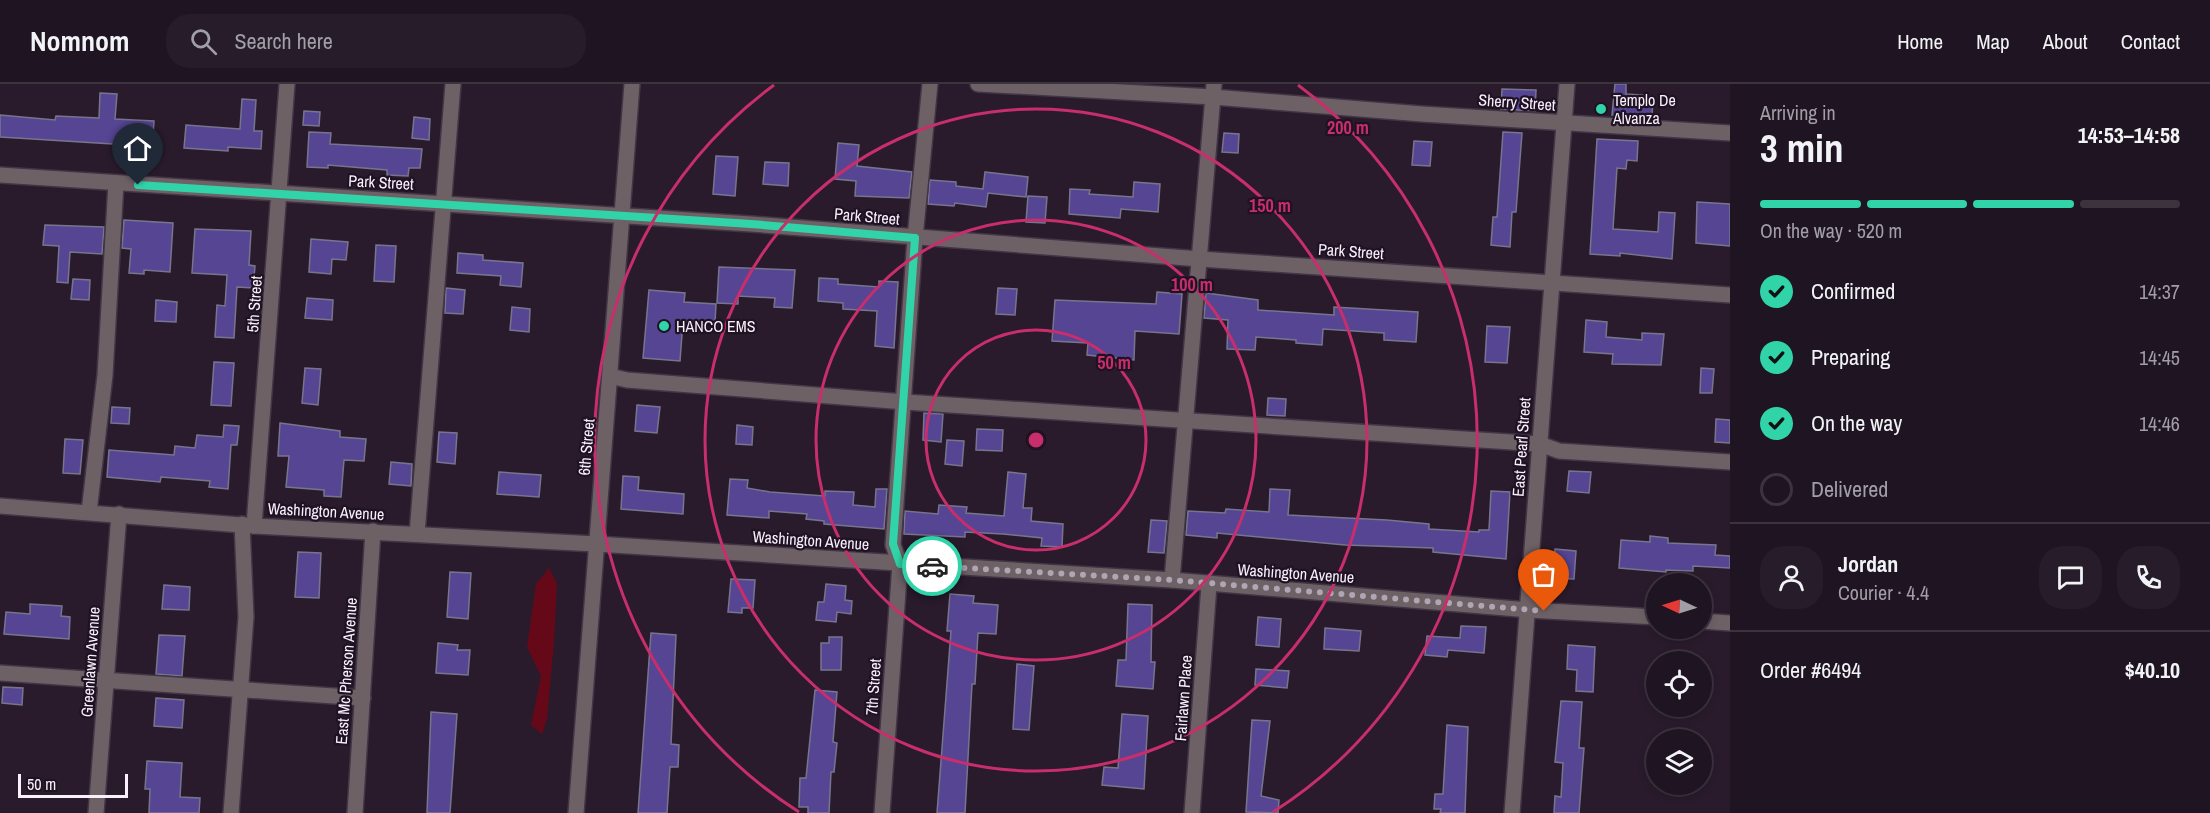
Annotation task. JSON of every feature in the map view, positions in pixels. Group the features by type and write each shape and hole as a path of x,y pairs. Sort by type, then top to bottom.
{"street":[{"name":"5th Street","path":"231,813 246,617 248,525 280,194 288,84"},
{"path":"417,534 453,84"},
{"name":"6th Street","path":"576,813 632,84"},
{"name":"7th Street","path":"882,813 900,564 893,544 915,238 930,84"},
{"name":"Sherry Street","path":"978,84 1213,91 1563,123 1730,133"},
{"name":"East Pearl Street","path":"1512,813 1566,84"},
{"path":"1172,580 1213,91"},
{"name":"Park Street","path":"0,175 442,203 598,216 622,215 1200,259 1730,295"},
{"path":"89,512 105,375 116,183"},
{"path":"610,376 627,380 905,402 1540,444 1559,451 1730,462"},
{"name":"Washington Avenue","path":"0,506 248,525 1172,580 1209,585 1528,610 1646,616"},
{"name":"Greenlawn Avenue","path":"96,813 119,514"},
{"name":"East Mc Pherson Avenue","path":"355,813 373,531"},
{"name":"Fairlawn Place","path":"1192,813 1209,585"},
{"path":"1712,622 1730,623"},
{"path":"0,673 363,698"}],"shaded area":[{"path":"549,568 557,584 547,719 542,734 531,725 541,676 527,647 536,584"}],"building":[{"path":"1615,84 1626,84 1626,94 1653,96 1652,117 1612,115"},
{"path":"1502,89 1536,90 1535,111 1501,109"},
{"path":"100,93 117,94 115,119 154,121 152,153 128,151 129,145 0,137 0,115 55,120 56,116 99,118"},
{"path":"242,99 256,100 254,131 262,131 261,149 228,147 228,151 184,148 186,125 240,129"},
{"path":"304,111 320,112 319,126 303,125"},
{"path":"414,117 430,119 429,140 412,138"},
{"path":"309,132 331,133 330,144 422,149 420,168 409,168 408,176 387,175 387,170 328,165 328,168 307,167"},
{"path":"1503,132 1522,133 1516,212 1512,212 1510,247 1491,245 1493,217 1497,217"},
{"path":"1224,133 1239,134 1238,153 1222,152"},
{"path":"1597,139 1638,141 1637,161 1627,160 1626,169 1617,168 1613,229 1658,232 1659,212 1675,213 1672,259 1620,253 1620,256 1590,254"},
{"path":"1414,141 1432,142 1430,166 1412,165"},
{"path":"838,143 859,145 857,166 912,172 909,198 855,196 856,181 835,179"},
{"path":"716,156 738,157 735,196 713,194"},
{"path":"765,162 789,163 788,186 763,184"},
{"path":"985,172 1028,177 1026,197 988,193 986,207 955,203 954,206 928,204 930,180 956,182 956,186 983,189"},
{"path":"1134,182 1160,184 1158,212 1121,209 1120,218 1069,214 1070,189 1090,190 1089,194 1133,197"},
{"path":"1028,196 1047,197 1045,223 1026,222"},
{"path":"1697,202 1730,204 1730,246 1696,243"},
{"path":"124,220 173,223 170,272 144,270 144,274 129,273 131,249 122,248"},
{"path":"45,225 104,227 102,254 70,252 68,283 57,282 59,246 43,245"},
{"path":"195,229 251,231 249,265 255,266 253,288 237,287 234,338 215,337 217,305 225,306 227,275 192,273"},
{"path":"311,239 348,242 346,260 332,259 331,274 309,272"},
{"path":"376,245 396,246 394,282 374,281"},
{"path":"458,253 483,255 483,260 523,263 521,287 500,285 501,276 457,273"},
{"path":"719,267 795,270 792,308 774,307 775,298 738,296 738,304 717,303"},
{"path":"819,278 838,279 838,284 879,287 879,281 898,282 894,348 875,346 877,311 843,309 843,303 818,301"},
{"path":"73,279 90,280 89,300 71,299"},
{"path":"446,288 465,290 463,314 445,313"},
{"path":"998,288 1017,289 1015,315 996,314"},
{"name":"HANCO EMS","path":"649,290 685,293 684,302 716,304 715,323 683,321 680,361 643,358"},
{"path":"1157,292 1182,294 1179,334 1135,331 1134,360 1087,355 1088,343 1052,341 1055,300 1156,304"},
{"path":"1206,293 1258,300 1258,310 1334,315 1334,307 1418,312 1416,342 1384,340 1384,333 1323,329 1322,345 1296,343 1296,340 1256,337 1255,350 1227,349 1228,320 1204,318"},
{"path":"307,298 333,300 332,320 305,318"},
{"path":"156,300 177,302 176,322 155,321"},
{"path":"512,307 530,309 529,332 510,330"},
{"path":"1586,320 1607,322 1606,337 1642,340 1642,333 1664,334 1661,365 1612,364 1613,354 1584,352"},
{"path":"1487,326 1510,327 1507,363 1485,362"},
{"path":"214,362 234,363 231,406 211,405"},
{"path":"305,368 321,369 318,405 302,403"},
{"path":"1701,368 1714,369 1712,393 1700,393"},
{"path":"1268,398 1286,399 1285,416 1267,415"},
{"path":"637,405 660,407 657,433 635,431"},
{"path":"112,407 130,408 129,424 111,423"},
{"path":"924,413 943,414 941,442 923,440"},
{"path":"1716,419 1730,420 1730,443 1715,442"},
{"path":"280,423 340,431 340,437 366,439 364,461 344,460 341,497 324,496 324,490 286,487 289,456 278,456"},
{"path":"224,425 239,426 237,445 231,445 228,489 209,487 210,481 161,477 160,482 107,477 109,450 174,455 175,446 195,448 197,435 223,437"},
{"path":"737,425 753,427 752,445 736,444"},
{"path":"977,429 1003,430 1002,451 976,450"},
{"path":"439,432 457,433 455,464 437,462"},
{"path":"65,439 83,440 80,474 63,473"},
{"path":"947,440 964,441 962,466 945,464"},
{"path":"391,462 412,464 411,486 389,484"},
{"path":"1569,471 1591,472 1589,493 1567,491"},
{"path":"499,472 541,475 539,497 497,494"},
{"path":"1008,472 1026,474 1023,508 1032,508 1031,521 1063,524 1062,547 1041,546 1042,538 1003,534 965,532 965,537 904,534 905,511 938,514 939,505 967,507 966,513 1004,516"},
{"path":"623,476 639,477 638,490 684,494 683,514 621,509"},
{"path":"730,479 748,480 747,488 770,492 825,496 825,491 854,492 853,505 875,507 876,489 887,489 884,529 824,524 824,521 806,519 807,514 769,511 769,518 727,515"},
{"path":"1270,489 1290,490 1288,515 1387,520 1429,524 1429,529 1479,532 1479,530 1489,530 1491,491 1510,492 1506,559 1433,552 1433,548 1345,545 1217,533 1217,538 1186,535 1188,511 1225,513 1226,509 1269,512"},
{"path":"1151,520 1167,521 1164,553 1148,552"},
{"path":"1650,536 1668,538 1668,543 1716,545 1715,555 1730,556 1730,568 1693,566 1693,571 1666,570 1666,572 1619,568 1621,540 1650,542"},
{"path":"1555,549 1576,551 1574,579 1553,578"},
{"path":"298,552 321,553 319,598 295,597"},
{"path":"450,572 471,573 468,619 447,617"},
{"path":"731,579 755,580 753,608 742,608 742,613 728,612"},
{"path":"826,584 846,586 845,600 852,601 851,614 837,612 836,622 816,620 818,602 824,602"},
{"path":"164,585 190,587 189,610 162,609"},
{"path":"950,594 974,596 973,603 998,605 996,634 978,633 975,684 972,684 965,813 937,813 951,631 947,631"},
{"path":"30,604 62,606 61,616 70,617 69,639 4,634 6,612 30,614"},
{"path":"1128,604 1152,605 1151,662 1155,662 1153,689 1116,686 1118,660 1126,660"},
{"path":"1258,617 1281,619 1279,647 1256,645"},
{"path":"1461,626 1486,627 1484,653 1448,650 1447,657 1425,655 1427,636 1460,638"},
{"path":"1325,628 1361,631 1359,651 1324,649"},
{"path":"651,633 676,635 671,744 679,745 678,767 670,767 667,813 638,813"},
{"path":"159,635 185,636 182,676 156,674"},
{"path":"829,637 842,637 841,670 821,670 821,643 829,643"},
{"path":"438,643 458,645 457,650 470,650 468,675 436,673"},
{"path":"1568,645 1595,647 1593,692 1576,691 1577,670 1567,669"},
{"path":"1017,664 1034,666 1029,730 1013,729"},
{"path":"1256,669 1289,671 1287,688 1255,685"},
{"path":"3,687 23,688 22,705 2,703"},
{"path":"815,690 837,692 833,742 837,743 834,772 831,772 829,813 808,813 808,807 799,807 800,778 806,778"},
{"path":"156,698 184,700 182,728 154,726"},
{"path":"1561,701 1582,702 1579,748 1584,748 1579,813 1554,813 1555,796 1561,797 1563,763 1555,762"},
{"path":"431,712 457,714 450,813 427,813"},
{"path":"1122,714 1148,716 1144,789 1102,785 1104,767 1118,768"},
{"path":"1252,720 1270,721 1261,796 1279,800 1278,813 1246,812"},
{"path":"1447,725 1468,727 1465,813 1440,813 1441,809 1434,809 1435,794 1443,794"},
{"path":"147,761 182,763 180,797 200,798 199,813 149,813 150,789 145,789"}],"way so far":[{"path":"932,566 1172,580 1209,585 1544,611"}],"place":[{"name":"Templo De Alvanza","path":"1601,109"},
{"name":"HANCO EMS","path":"664,326"}],"route":[{"path":"138,185 442,203 598,216 622,215 915,238 893,544 900,564 932,566"}]}
